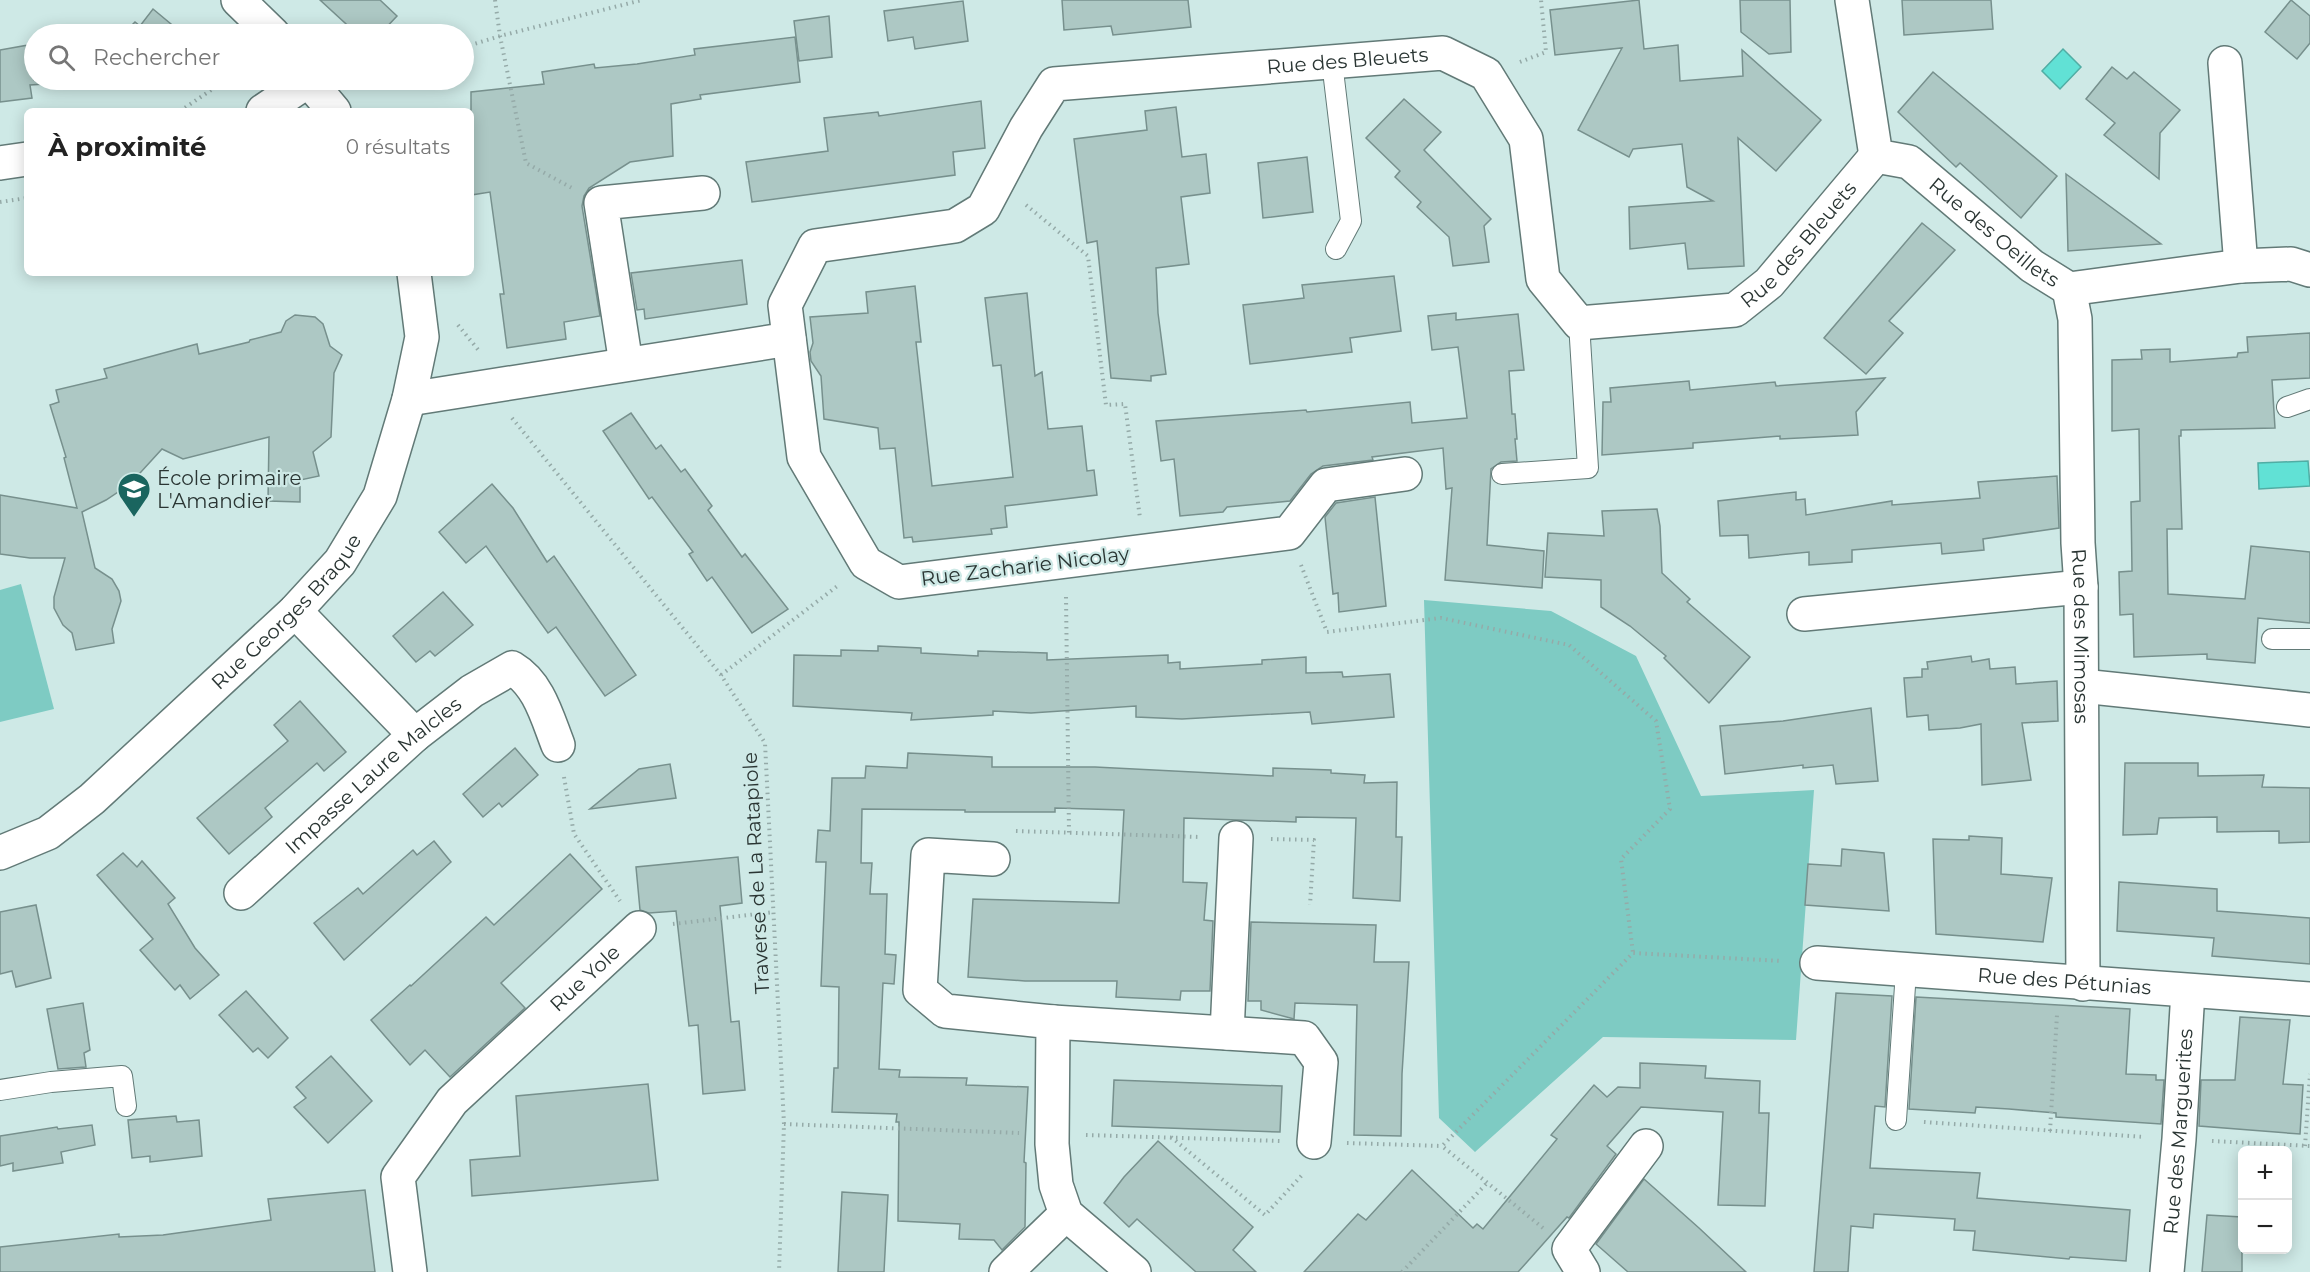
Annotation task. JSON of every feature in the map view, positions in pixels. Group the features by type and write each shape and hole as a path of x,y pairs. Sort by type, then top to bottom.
{"street":[{"path":"238,0 263,24"},
{"path":"1852,0 1876,156"},
{"name":"Rue des Bleuets","path":"789,339 785,305 815,246 955,226 983,209 1026,128 1054,84 1443,53 1486,74"},
{"path":"2225,63 2241,266"},
{"path":"1486,74 1526,139 1543,279 1579,323"},
{"path":"267,108 293,90"},
{"path":"316,90 331,108"},
{"name":"Rue des Bleuets","path":"1579,323 1735,310 1769,283 1876,156"},
{"name":"Rue des Oeillets","path":"1876,156 1910,162 2032,266 2069,289 2241,266 2291,264 2310,270"},
{"path":"0,163 24,159"},
{"path":"626,364 601,203 703,193"},
{"name":"Rue Georges Braque","path":"0,853 48,833 92,799 295,611 340,562 380,496 409,399 422,337 414,276"},
{"name":"Rue des Mimosas","path":"2069,289 2075,319 2082,686 2071,983"},
{"path":"409,399 789,339 804,457 866,563"},
{"path":"1289,533 1326,485 1405,474"},
{"name":"Rue Zacharie Nicolay","path":"866,563 900,582 1289,533"},
{"path":"1804,614 2081,587"},
{"path":"295,611 415,735"},
{"name":"Impasse Laure Malcles","path":"241,893 415,735 472,691 512,668 520,673 537,693 558,745"},
{"path":"2082,686 2310,710"},
{"path":"1227,1033 1236,838"},
{"path":"993,859 928,855 920,990 945,1011 1053,1022 1304,1038 1321,1062 1312,1154"},
{"name":"Rue Yole","path":"410,1272 398,1177 452,1101 639,928"},
{"name":"Rue des Pétunias","path":"1817,963 2310,999"},
{"name":"Rue des Marguerites","path":"2167,1272 2179,1139 2188,991"},
{"path":"1053,1022 1052,1134 1056,1185 1066,1214 1134,1272"},
{"path":"1576,1260 1646,1146"},
{"path":"1006,1272 1066,1214"}],"lane":[{"path":"1332,62 1351,221 1336,249"},
{"path":"1502,474 1588,468 1579,323"},
{"path":"2287,407 2310,399"},
{"path":"2272,639 2310,639"},
{"path":"1896,1120 1905,971"},
{"path":"0,1090 51,1082 122,1076 126,1106"}],"path":[{"path":"495,0 526,164 601,203"},
{"path":"474,44 642,0"},
{"path":"1486,74 1546,52 1541,0"},
{"path":"184,108 211,90"},
{"path":"997,182 1088,256 1106,405 1125,404 1144,551"},
{"path":"0,202 24,198"},
{"name":"Traverse de La Ratapiole","path":"456,323 493,367 500,404 721,675 765,743 784,1124 779,1272"},
{"path":"1289,533 1327,632 1441,618 1569,645 1656,721 1670,809 1621,859 1633,953"},
{"path":"1065,561 1069,833"},
{"path":"721,675 866,563"},
{"path":"558,745 574,834 639,928 774,912"},
{"path":"993,859 994,830 1314,840 1310,905"},
{"path":"1442,1146 1633,953 1817,963"},
{"path":"2050,1131 2071,983"},
{"path":"1896,1120 2308,1146 2310,1074"},
{"path":"784,1124 1171,1137 1312,1154 1442,1146 1488,1182 1576,1260"},
{"path":"1171,1137 1265,1215 1312,1154"},
{"path":"1402,1272 1488,1182"}],"shaded area":[{"path":"2063,49 2081,67 2060,89 2042,71"},
{"path":"2308,461 2310,486 2259,489 2258,463"},
{"path":"21,584 54,709 0,722 0,590"},
{"path":"1424,600 1551,611 1636,656 1701,796 1814,790 1796,1040 1603,1037 1475,1152 1439,1118"}],"building":[{"path":"320,0 380,0 397,16 389,24 346,24"},
{"path":"1062,0 1188,0 1191,27 1113,35 1111,26 1064,30"},
{"path":"1639,0 1644,49 1678,45 1680,81 1743,76 1742,50 1821,120 1776,171 1738,138 1744,266 1688,269 1685,243 1630,249 1629,207 1713,201 1687,187 1682,144 1633,149 1629,157 1578,130 1622,48 1555,55 1550,10"},
{"path":"1740,0 1790,0 1791,52 1769,54 1741,32"},
{"path":"1902,0 1991,0 1993,29 1904,35"},
{"path":"2291,0 2310,16 2310,43 2297,59 2265,32"},
{"path":"963,1 968,41 915,49 913,37 888,41 884,11"},
{"path":"153,9 171,24 142,24"},
{"path":"829,16 832,57 799,61 794,21"},
{"path":"795,37 800,82 700,95 701,99 671,104 673,156 630,162 589,188 584,196 582,206 600,316 564,322 566,339 507,348 500,294 504,294 490,192 474,195 474,108 471,108 471,92 544,84 542,72 594,64 595,68 637,64 695,55 694,49"},
{"path":"24,46 24,90 31,90 32,98 0,102 0,50"},
{"path":"2112,67 2127,79 2134,72 2180,110 2160,133 2159,179 2104,135 2115,123 2086,99"},
{"path":"1933,72 2057,176 2021,218 1960,163 1956,167 1898,112"},
{"path":"1404,99 1441,132 1424,150 1491,219 1484,226 1489,262 1453,266 1449,237 1417,207 1421,202 1395,177 1400,171 1366,138"},
{"path":"981,101 985,148 953,152 955,175 752,202 746,162 828,151 824,118 878,112 879,116"},
{"path":"1176,107 1182,157 1206,154 1210,193 1181,197 1189,264 1156,268 1158,313 1166,374 1151,376 1151,381 1111,378 1097,241 1087,243 1074,139 1147,130 1145,111"},
{"path":"1307,157 1313,212 1263,218 1258,163"},
{"path":"2066,174 2161,244 2068,251"},
{"path":"1922,223 1955,250 1889,321 1903,333 1866,374 1824,338"},
{"path":"742,260 747,304 645,319 644,309 637,310 631,273"},
{"path":"1394,276 1401,331 1350,338 1352,352 1250,364 1243,305 1304,298 1302,285"},
{"path":"915,286 921,342 916,342 932,486 1013,477 1001,365 993,366 985,298 1027,293 1035,376 1042,372 1048,429 1082,426 1087,471 1094,470 1097,495 1005,506 1007,527 991,529 992,534 913,542 912,537 904,538 895,448 880,449 878,428 824,419 821,376 811,361 810,352 813,343 810,317 868,313 866,292"},
{"path":"1456,313 1456,320 1518,314 1524,370 1509,371 1512,414 1515,414 1517,461 1501,462 1491,469 1487,545 1544,551 1542,588 1445,580 1452,488 1446,489 1443,448 1323,466 1311,474 1290,501 1227,507 1223,512 1180,516 1174,459 1161,461 1156,421 1306,410 1307,412 1410,402 1412,423 1467,418 1458,347 1432,350 1428,316"},
{"path":"295,315 315,317 323,324 330,346 342,355 334,373 331,437 313,452 319,476 300,480 300,502 268,501 269,437 183,459 162,449 130,484 82,512 95,568 112,579 119,591 121,601 112,629 114,643 76,650 72,633 63,625 54,608 54,597 65,558 30,558 0,554 0,495 77,508 64,458 66,457 50,405 59,402 56,390 107,378 104,369 197,344 199,354 281,332 286,321"},
{"path":"2310,333 2310,378 2272,380 2275,428 2181,430 2181,436 2179,436 2182,529 2167,529 2168,594 2245,599 2251,546 2310,552 2310,623 2258,618 2255,663 2207,659 2207,654 2134,657 2133,614 2120,615 2119,572 2132,571 2131,502 2140,501 2139,429 2112,431 2112,360 2142,359 2141,350 2170,349 2170,362 2237,357 2238,353 2248,352 2247,337"},
{"path":"1885,378 1856,412 1858,435 1780,439 1780,436 1693,443 1693,448 1602,455 1603,402 1611,402 1610,388 1689,381 1690,390 1775,382 1776,386"},
{"path":"631,413 656,449 661,445 681,472 685,469 712,506 708,510 742,557 745,554 788,609 752,633 712,577 707,581 689,554 693,552 652,497 649,499 603,431"},
{"path":"2057,476 2059,528 1983,539 1984,550 1942,554 1941,543 1852,550 1852,562 1809,565 1809,552 1749,558 1748,535 1720,536 1718,501 1796,492 1796,500 1805,499 1806,515 1892,501 1892,505 1980,498 1978,482"},
{"path":"492,484 513,508 547,562 554,556 636,675 605,696 556,627 548,633 486,546 466,563 439,532"},
{"path":"1375,497 1386,606 1339,612 1338,593 1333,594 1325,517 1336,503"},
{"path":"1657,509 1662,573 1690,599 1687,602 1750,657 1709,703 1664,658 1666,656 1630,626 1601,607 1601,580 1545,577 1548,533 1604,536 1602,511"},
{"path":"443,592 473,625 435,656 430,651 416,662 393,636"},
{"path":"878,646 921,648 921,653 978,656 978,651 1047,653 1047,660 1168,655 1168,663 1180,662 1180,669 1262,664 1262,660 1306,657 1306,673 1342,672 1343,677 1390,674 1394,717 1312,724 1310,712 1182,719 1136,717 1136,706 1031,713 993,711 993,715 911,720 912,713 793,706 794,655 841,656 841,650 878,651"},
{"path":"1971,656 1972,662 1989,659 1990,669 2015,667 2016,684 2057,681 2058,721 2022,723 2031,780 1982,785 1981,724 1929,730 1928,715 1907,717 1904,678 1922,677 1922,669 1928,669 1927,662"},
{"path":"300,701 346,752 324,771 317,763 265,808 272,817 229,854 197,818 288,741 274,725"},
{"path":"1871,708 1878,781 1836,784 1833,765 1803,768 1803,765 1725,774 1720,726 1783,721"},
{"path":"515,748 538,775 502,807 499,803 483,817 463,794"},
{"path":"908,753 992,757 992,767 1095,767 1273,776 1273,768 1331,770 1331,773 1365,775 1364,783 1397,782 1396,837 1402,837 1400,901 1353,898 1356,818 1296,817 1296,822 1184,818 1183,882 1207,883 1204,920 1213,921 1210,991 1181,991 1180,1000 1116,997 1117,981 1025,981 968,977 973,899 1119,903 1124,810 1055,808 1055,812 965,812 965,810 862,809 861,863 872,863 870,894 887,894 885,954 896,955 894,984 883,983 879,1069 900,1070 899,1077 967,1078 966,1085 1028,1087 1024,1162 1026,1163 1025,1227 1002,1250 994,1240 959,1239 960,1224 898,1221 899,1122 896,1122 897,1114 832,1112 834,1068 838,1068 839,987 821,986 826,862 816,862 818,830 830,831 832,778 865,778 866,766 907,768"},
{"path":"2125,763 2198,763 2198,776 2264,775 2262,787 2310,788 2310,842 2279,843 2279,831 2217,832 2217,817 2159,818 2157,834 2123,835"},
{"path":"670,764 676,798 590,809 639,769"},
{"path":"1969,836 2002,838 2001,874 2052,878 2043,942 1936,934 1933,839 1969,840"},
{"path":"434,841 451,862 344,960 314,923 358,888 363,894 413,850 417,855"},
{"path":"1842,849 1884,853 1889,911 1805,905 1808,864 1841,866"},
{"path":"123,853 137,867 142,861 175,898 168,904 195,948 219,975 190,999 180,985 175,990 140,950 153,939 97,875"},
{"path":"570,854 602,889 501,983 525,1008 450,1077 425,1050 410,1065 371,1020 486,917 494,925"},
{"path":"738,857 742,903 720,906 731,1022 739,1021 745,1090 703,1094 698,1025 689,1026 676,911 649,913 640,910 636,867"},
{"path":"2119,882 2217,889 2217,911 2310,918 2310,964 2212,956 2214,938 2117,931"},
{"path":"36,905 51,978 16,987 12,971 0,974 0,912"},
{"path":"1251,922 1376,925 1374,962 1409,962 1402,1074 1401,1136 1354,1135 1357,1005 1295,1003 1294,1019 1261,1010 1261,1001 1248,1001"},
{"path":"246,991 288,1038 268,1058 258,1048 253,1052 219,1015"},
{"path":"1836,993 1892,996 1885,1107 1875,1106 1870,1168 1980,1173 1977,1198 2130,1210 2126,1261 2070,1257 2069,1259 1973,1250 1975,1231 1954,1230 1955,1219 1874,1214 1873,1228 1851,1226 1848,1272 1814,1272"},
{"path":"1916,997 2130,1009 2126,1074 2156,1075 2156,1080 2164,1080 2161,1124 2056,1117 2056,1113 1976,1107 1975,1113 1909,1109"},
{"path":"83,1003 90,1050 84,1053 86,1067 58,1069 47,1009"},
{"path":"2240,1017 2290,1020 2283,1084 2303,1085 2300,1134 2199,1126 2201,1080 2235,1080"},
{"path":"331,1056 372,1101 328,1143 294,1107 306,1098 296,1087"},
{"path":"1640,1063 1706,1066 1705,1078 1760,1081 1759,1113 1769,1113 1765,1206 1718,1205 1723,1112 1641,1107 1607,1146 1616,1154 1569,1218 1567,1217 1518,1272 1304,1272 1358,1214 1366,1220 1412,1170 1473,1228 1477,1224 1483,1229 1557,1139 1551,1135 1594,1085 1607,1097 1618,1087 1640,1088"},
{"path":"1114,1080 1282,1086 1280,1132 1112,1126"},
{"path":"648,1084 658,1180 472,1196 470,1160 520,1156 516,1096"},
{"path":"176,1116 177,1122 199,1120 202,1156 150,1162 150,1156 132,1158 128,1120"},
{"path":"92,1125 95,1145 61,1152 63,1163 13,1171 13,1163 0,1166 0,1136 57,1127 58,1129"},
{"path":"1158,1141 1253,1227 1233,1250 1256,1272 1196,1272 1137,1219 1129,1227 1104,1203 1124,1177"},
{"path":"1644,1179 1746,1272 1628,1272 1596,1244"},
{"path":"365,1190 375,1272 0,1272 0,1247 119,1234 119,1237 163,1235 271,1220 268,1199"},
{"path":"842,1192 888,1195 884,1272 838,1272"},
{"path":"2207,1215 2238,1217 2238,1254 2242,1254 2242,1272 2202,1272"}],"place":[{"name":"École primaire L'Amandier","path":"134,518"}]}
